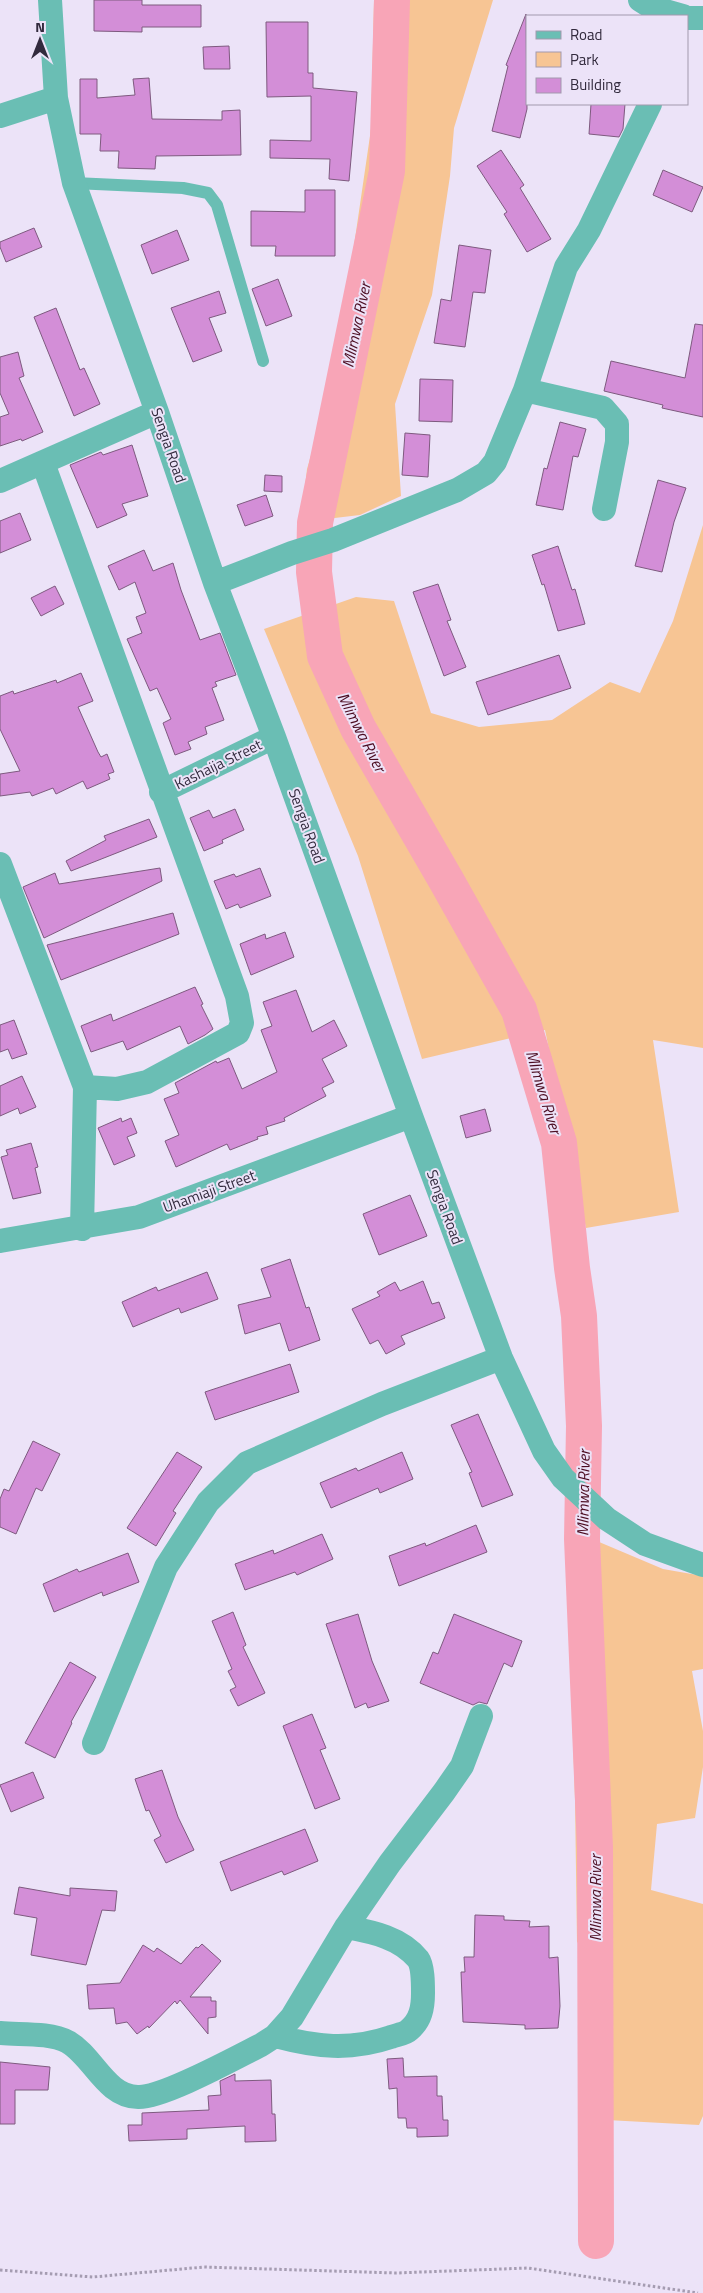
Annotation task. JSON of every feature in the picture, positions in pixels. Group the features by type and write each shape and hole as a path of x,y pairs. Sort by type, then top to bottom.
{"street":[{"name":"Sengia Road","path":"50,0 56,98 74,183 157,412 215,583 274,736 411,1116 501,1358 544,1451 563,1478 607,1519 645,1544 703,1565"},
{"path":"640,0 651,7 675,15"},
{"path":"0,116 56,98"},
{"path":"215,583 292,553 333,540 457,490 486,473 495,462 525,390 566,267 588,230 650,105"},
{"path":"525,390 603,408 617,424 617,442 604,509"},
{"path":"0,481 157,412"},
{"path":"43,463 237,996 242,1023 238,1033 147,1082 117,1089 85,1087"},
{"name":"Kashaija Street","path":"162,792 274,736"},
{"path":"0,864 85,1087 82,1229"},
{"name":"Uhamiaji Street","path":"0,1241 82,1229 139,1217 411,1116"},
{"path":"94,1743 166,1567 208,1502 246,1463 382,1404 501,1358"},
{"path":"0,2033 52,2037 67,2042 120,2092 137,2098 163,2092 261,2046 275,2036 292,2018 346,1928 390,1863 462,1766 481,1716"},
{"path":"275,2036 310,2046 344,2047 373,2043 408,2031 423,2011 423,1985 419,1960 396,1941 380,1934 346,1928"}],"lane":[{"path":"74,183 183,188 208,193 217,205 263,361"}],"path":[{"path":"0,2270 93,2277 204,2266 396,2272 528,2268 698,2293"}],"green space":[{"path":"374,0 493,0 454,128 450,176 432,295 395,404 401,496 360,515 301,522 307,469 336,369 371,129"},
{"path":"703,525 703,1048 653,1040 679,1212 586,1228 545,1030 422,1059 358,856 264,629 356,597 394,601 431,713 479,727 552,720 610,682 640,693 673,621"},
{"path":"566,1528 663,1569 703,1576 703,1669 692,1671 703,1731 703,1767 695,1818 657,1824 651,1890 703,1904 703,2116 699,2125 607,2120 606,1965 577,1942 575,1800"}],"building":[{"path":"94,0 142,0 142,5 201,5 201,27 142,27 142,32 94,31"},
{"path":"526,14 527,109 520,138 492,131 508,66 506,65"},
{"path":"266,22 308,22 308,73 313,73 313,88 357,92 349,181 329,179 330,159 270,158 270,140 311,141 311,96 267,97"},
{"path":"229,46 230,69 204,69 203,47"},
{"path":"149,78 152,119 222,120 222,111 240,110 241,155 156,156 155,169 118,168 119,151 100,151 101,134 80,134 80,79 97,79 97,98 135,95 133,79"},
{"path":"591,105 625,105 623,129 619,137 589,134"},
{"path":"501,150 524,185 520,188 551,239 527,252 504,214 507,212 477,166"},
{"path":"663,170 703,187 692,212 653,195"},
{"path":"305,190 335,190 335,256 275,256 276,246 251,246 251,211 305,212"},
{"path":"34,228 42,247 6,262 0,242"},
{"path":"177,230 189,260 152,274 141,245"},
{"path":"459,245 491,250 485,293 473,292 465,347 434,343 441,299 451,301"},
{"path":"278,279 292,316 266,326 252,289"},
{"path":"219,291 226,313 209,318 222,351 193,362 171,308"},
{"path":"56,308 80,370 84,368 100,404 74,416 34,317"},
{"path":"695,324 703,325 703,417 662,408 663,405 604,391 611,361 685,378"},
{"path":"18,352 24,376 19,378 43,432 22,441 21,439 0,446 0,417 9,414 0,393 0,357"},
{"path":"420,379 453,380 452,422 419,421"},
{"path":"560,422 586,429 578,457 573,456 563,510 536,505 544,468 547,469"},
{"path":"405,433 430,435 428,477 402,475"},
{"path":"132,445 148,496 122,504 127,515 97,528 70,465 101,452 103,455"},
{"path":"265,475 282,476 282,492 264,491"},
{"path":"658,480 686,488 674,522 662,572 635,566"},
{"path":"266,495 273,516 245,526 237,505"},
{"path":"20,513 31,540 0,553 0,521"},
{"path":"558,546 572,590 575,589 585,624 558,631 544,584 542,585 532,555"},
{"path":"144,550 153,571 173,563 200,640 220,633 236,675 215,682 217,686 212,688 224,720 205,727 207,734 188,742 191,749 175,755 163,723 171,719 157,688 150,691 127,639 142,633 136,617 146,613 135,582 119,590 108,566"},
{"path":"438,584 451,620 447,621 466,667 444,676 413,592"},
{"path":"55,586 64,604 41,616 31,598"},
{"path":"559,655 571,688 488,715 476,682"},
{"path":"81,673 93,701 78,707 101,757 107,754 114,772 108,774 110,779 87,789 83,781 56,794 53,788 32,796 30,792 0,796 0,774 20,771 0,729 0,696 13,691 14,694 56,680 57,683"},
{"path":"235,809 244,830 222,840 223,843 204,851 190,818 209,810 213,818"},
{"path":"149,819 157,837 71,871 66,861 106,840 104,836"},
{"path":"160,868 162,881 44,938 23,887 55,873 59,884"},
{"path":"260,868 271,896 240,908 238,904 226,909 214,881 234,874 236,877"},
{"path":"173,913 179,934 61,980 47,945"},
{"path":"285,932 294,957 251,975 240,944 265,934 266,939"},
{"path":"195,987 203,1004 201,1005 213,1029 205,1035 188,1044 180,1026 127,1050 123,1041 91,1052 81,1026 111,1014 113,1021"},
{"path":"296,990 312,1032 334,1020 347,1046 322,1059 334,1082 322,1088 326,1096 284,1118 285,1121 266,1127 268,1134 257,1137 258,1139 230,1150 227,1144 176,1167 165,1141 179,1135 164,1099 179,1093 175,1083 216,1061 217,1063 229,1058 242,1089 277,1072 261,1030 272,1026 263,1002"},
{"path":"14,1020 27,1054 12,1059 8,1049 0,1052 0,1025"},
{"path":"22,1076 36,1107 20,1114 18,1108 0,1116 0,1086"},
{"path":"485,1109 491,1131 466,1138 460,1116"},
{"path":"121,1118 122,1122 131,1118 137,1133 127,1137 135,1156 114,1165 98,1128"},
{"path":"31,1143 38,1167 35,1168 41,1193 13,1199 1,1157 8,1155 6,1150"},
{"path":"410,1195 427,1236 379,1255 363,1214"},
{"path":"290,1259 306,1308 309,1307 320,1340 289,1351 280,1323 245,1334 238,1305 271,1297 261,1269"},
{"path":"207,1272 218,1299 181,1313 179,1308 133,1327 122,1302 156,1287 158,1291"},
{"path":"423,1281 432,1304 439,1302 445,1318 401,1336 405,1344 386,1354 378,1340 370,1344 352,1309 380,1296 377,1292 395,1282 400,1291"},
{"path":"290,1364 299,1392 215,1420 205,1392"},
{"path":"478,1414 513,1495 482,1507 469,1473 472,1472 451,1425"},
{"path":"33,1441 60,1454 42,1491 36,1488 16,1534 0,1527 0,1499 4,1489 9,1491"},
{"path":"177,1452 202,1467 173,1511 176,1513 156,1546 127,1528"},
{"path":"402,1452 413,1479 380,1493 378,1488 331,1508 320,1483 356,1468 358,1471"},
{"path":"476,1525 487,1552 399,1586 389,1556 425,1543 426,1546"},
{"path":"322,1534 333,1559 297,1575 295,1572 245,1590 235,1564 273,1550 274,1554"},
{"path":"128,1553 139,1582 103,1596 102,1592 54,1612 43,1584 77,1569 79,1572"},
{"path":"233,1612 246,1645 243,1647 265,1693 238,1706 230,1690 236,1687 228,1671 232,1669 212,1621"},
{"path":"358,1614 372,1661 389,1701 368,1708 366,1703 355,1708 326,1624"},
{"path":"454,1614 522,1641 512,1667 504,1663 487,1704 479,1702 473,1705 420,1683 433,1652 438,1654"},
{"path":"70,1662 96,1677 71,1722 55,1758 25,1743"},
{"path":"312,1714 326,1748 320,1750 340,1799 315,1809 283,1726"},
{"path":"162,1770 178,1817 194,1850 166,1863 154,1840 161,1836 149,1810 146,1811 135,1779"},
{"path":"33,1772 44,1798 11,1812 0,1785"},
{"path":"305,1829 318,1861 284,1875 282,1871 231,1891 220,1862"},
{"path":"19,1887 70,1896 70,1888 117,1891 115,1911 102,1910 86,1965 31,1955 37,1918 14,1914"},
{"path":"475,1915 504,1916 504,1920 530,1921 529,1927 549,1926 549,1958 558,1957 560,2006 558,2028 525,2029 525,2025 463,2022 461,1972 465,1972 464,1957 474,1957"},
{"path":"202,1944 221,1961 190,1997 211,1997 211,2001 216,2001 216,2017 208,2018 208,2034 180,2000 177,2004 175,2001 149,2028 148,2026 137,2034 127,2022 116,2024 114,2008 89,2009 87,1985 120,1983 143,1945 154,1952 157,1948 181,1964 196,1947 198,1948"},
{"path":"403,2058 404,2077 437,2076 437,2096 442,2096 443,2120 448,2120 448,2136 417,2137 417,2128 407,2128 406,2118 398,2118 397,2088 389,2089 387,2059"},
{"path":"0,2062 50,2067 48,2090 15,2090 15,2124 0,2124"},
{"path":"235,2074 235,2081 271,2080 272,2114 275,2114 276,2141 245,2142 245,2126 187,2129 187,2139 129,2141 128,2125 142,2125 142,2113 209,2110 208,2096 221,2095 220,2081"}],"waterway":[{"name":"Mlimwa River","path":"392,0 387,171 315,523 314,572 325,656 358,728 519,1010 559,1143 579,1316 584,1426 582,1539 595,1848 596,2241"}]}
